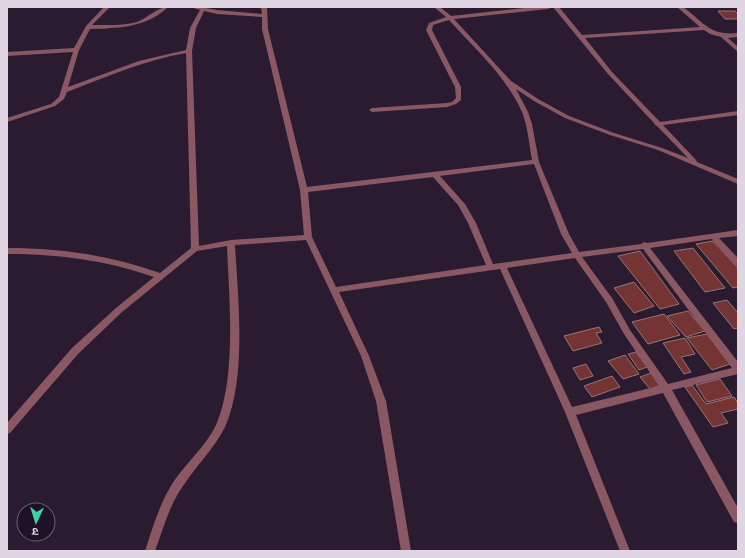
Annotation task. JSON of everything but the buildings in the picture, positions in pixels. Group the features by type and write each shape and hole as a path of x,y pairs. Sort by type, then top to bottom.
{"street":[{"path":"7,120 53,105 62,98 76,50 88,27 106,7"},
{"path":"88,27 134,25 148,20 165,7"},
{"path":"193,7 264,16"},
{"path":"264,7 264,16 304,190 308,236 365,356 381,401 406,551"},
{"path":"436,7 450,18 509,82 536,100 567,117 612,134 660,149 738,182"},
{"path":"372,110 447,105 454,103 459,99 458,87 429,30 431,24 450,18 548,7"},
{"path":"556,7 582,37 610,74 697,164"},
{"path":"680,7 705,28 716,35 724,37 738,35"},
{"path":"195,249 189,51 193,28 203,8"},
{"path":"582,37 705,28"},
{"path":"724,37 738,50"},
{"path":"7,54 76,50"},
{"path":"64,91 160,56 189,51"},
{"path":"509,82 529,124 536,162 565,234 578,257 609,300 627,332 665,387 738,518"},
{"path":"657,124 738,113"},
{"path":"304,190 536,162"},
{"path":"435,175 461,204 472,223 491,268"},
{"path":"333,290 578,257 644,245 738,233"},
{"path":"7,430 75,351 160,276 195,249 231,243 308,236"},
{"path":"712,236 738,263"},
{"path":"150,551 170,500 183,477 208,449 224,417 231,382 234,308 231,243"},
{"path":"570,412 665,387 738,370 644,245"},
{"path":"7,251 47,252 99,257 137,267 160,276"},
{"path":"503,267 570,412 625,551"}]}
